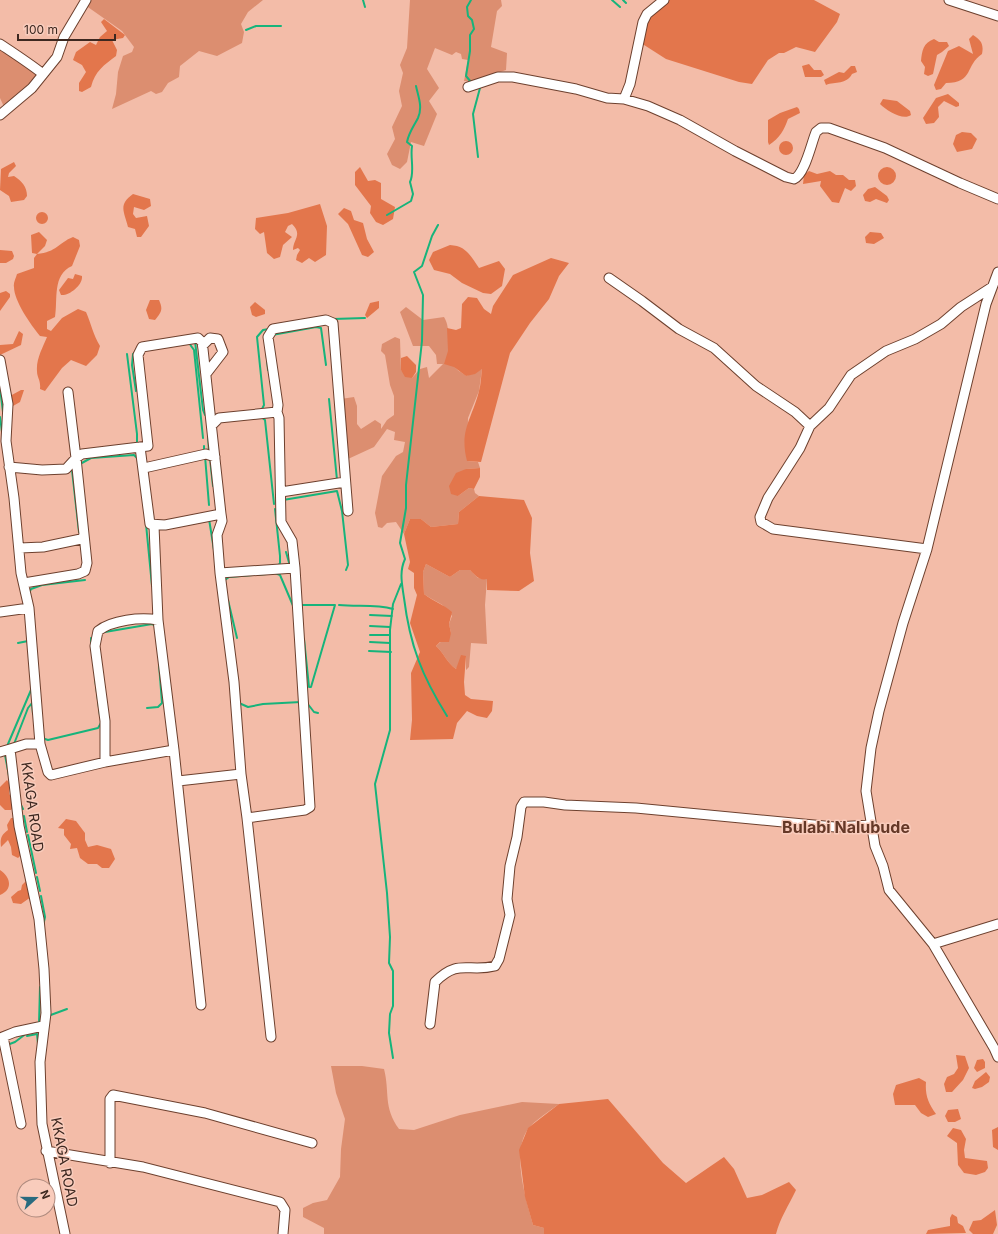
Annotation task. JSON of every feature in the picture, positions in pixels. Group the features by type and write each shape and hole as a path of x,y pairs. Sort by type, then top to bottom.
{"street":[{"path":"0,115 32,88 56,57 64,38 86,0"},
{"path":"624,99 630,84 643,22 647,14 664,0"},
{"path":"949,0 976,4 998,16"},
{"path":"0,44 11,53 21,57 43,74"},
{"path":"468,87 498,77 513,77 576,89 607,98 624,99 648,106 680,120 735,152 794,179 799,177 816,132 820,128 829,128 885,148 998,199"},
{"path":"998,272 986,304 927,549 891,666 871,748 866,791 875,846 883,866 889,890 933,944 994,1048 998,1058"},
{"path":"609,278 642,300 679,329 714,348 756,386 795,412 810,426"},
{"path":"927,549 773,529 761,522 760,517 768,498 800,448 810,426 834,402 851,375 894,347 915,339 941,324 961,307 992,287"},
{"path":"247,818 306,810 310,807 295,568 292,540 281,522 279,418 268,337 273,329 326,320 333,323 339,379 344,482 348,511"},
{"path":"9,466 42,470 66,469 82,454 148,446 138,355 142,348 198,338 203,345 222,521 217,535 220,573 234,682 241,774 271,1037"},
{"path":"203,345 210,338 218,339 223,352 206,374"},
{"name":"KKAGA ROAD","path":"0,360 8,404 6,442 24,584 29,608 40,744 26,744 10,749 19,826 39,919 46,1013 43,1026 40,1062 42,1124 46,1151 65,1234"},
{"path":"24,584 78,574 85,571 87,563 68,392"},
{"path":"210,414 219,418 277,412"},
{"path":"212,425 219,418"},
{"path":"140,447 144,468 150,524 154,526 158,620 178,781 189,904 201,1005"},
{"path":"144,468 206,454 215,457"},
{"path":"281,492 344,482"},
{"path":"150,524 165,525 221,514"},
{"path":"20,548 43,547 81,539 84,536"},
{"path":"220,573 295,568"},
{"path":"0,612 29,608"},
{"path":"105,762 105,721 95,646 98,631 106,624 149,618 158,620"},
{"path":"40,744 48,772 52,775 105,762 174,750"},
{"path":"0,752 10,749"},
{"path":"178,781 241,774"},
{"path":"430,1024 435,982 446,972 456,968 485,969 495,966 499,959 510,915 507,899 510,866 517,837 521,807 524,802 636,808 835,827 871,825"},
{"path":"933,944 998,924"},
{"path":"21,1124 2,1037 15,1032 43,1026"},
{"path":"110,1162 110,1099 113,1095 205,1113 312,1143"},
{"path":"46,1151 143,1167 189,1177 280,1202 285,1210 283,1234"}],"shaded area":[{"path":"87,0 263,0 248,12 241,24 244,32 242,43 217,56 199,51 180,66 179,77 168,83 162,92 156,94 151,91 112,109 116,94 118,72 123,56 132,52 134,47 122,31 85,5"},
{"path":"410,0 501,0 502,6 497,11 491,47 507,53 506,70 474,81 464,81 468,60 462,59 461,54 456,52 452,55 435,48 427,69 439,88 429,101 437,114 424,146 411,142 407,162 400,169 392,165 387,154 395,139 392,127 402,106 399,91 403,73 400,65 407,48"},
{"path":"668,0 814,0 840,14 837,22 815,52 796,47 784,53 779,53 768,60 752,84 739,82 666,59 641,43 649,15"},
{"path":"104,19 125,35 123,38 112,40 117,50 116,56 98,73 91,87 82,92 79,91 79,83 86,72 82,65 73,60 76,52 90,42 96,45 100,37 107,31 101,22"},
{"path":"973,35 981,43 983,48 982,54 973,63 965,77 955,82 946,83 941,89 936,90 934,85 948,51 959,46 973,54 969,39"},
{"path":"934,39 939,42 947,42 949,46 937,55 933,74 928,76 924,74 925,67 921,61 922,54 925,45"},
{"path":"0,46 37,72 38,78 5,109 0,98"},
{"path":"809,64 814,70 821,70 824,75 821,77 805,77 802,66"},
{"path":"851,66 855,66 857,72 852,74 847,80 826,85 824,80 839,72 844,73"},
{"path":"948,94 959,103 959,106 956,107 944,101 938,107 939,117 934,123 926,124 923,118 936,98"},
{"path":"883,99 897,101 910,111 911,115 904,117 890,112 880,104"},
{"path":"797,107 800,113 788,119 781,134 769,145 768,120 780,113"},
{"path":"962,132 971,133 977,139 972,149 957,152 953,144 956,135"},
{"path":"783,141 789,141 793,145 793,151 789,155 783,155 779,151 779,145"},
{"path":"14,162 16,166 9,173 8,177 14,176 22,182 27,196 24,200 11,202 9,196 0,190 1,169"},
{"path":"360,167 368,181 375,180 381,183 381,199 395,207 393,219 383,225 376,222 370,213 371,206 355,185 355,172"},
{"path":"887,167 893,170 896,176 893,182 887,185 881,182 878,176 881,170"},
{"path":"809,171 817,174 830,171 836,175 843,175 849,180 855,180 856,186 851,191 845,188 839,203 832,202 820,186 821,181 803,184 804,175"},
{"path":"875,187 887,196 889,200 887,203 876,199 870,202 865,201 863,195 868,189"},
{"path":"133,194 150,199 151,206 144,210 134,207 133,214 136,218 147,216 149,226 141,237 137,237 135,229 128,227 123,209 125,202"},
{"path":"320,204 327,226 326,255 315,262 309,258 302,263 296,260 300,250 298,248 293,250 297,237 297,231 292,224 288,226 285,232 292,237 283,245 280,257 274,259 267,253 264,232 260,234 255,229 256,218 288,213"},
{"path":"344,208 351,211 354,220 363,223 367,239 374,252 368,257 362,255 348,224 338,214"},
{"path":"40,212 44,212 48,218 44,224 40,224 36,220 36,216"},
{"path":"39,232 47,240 45,246 37,254 32,253 31,235"},
{"path":"870,232 881,233 884,238 874,244 866,243 865,237"},
{"path":"73,237 79,240 80,246 72,266 61,275 57,288 55,317 47,321 47,329 51,331 62,318 78,309 86,312 100,346 97,355 86,366 71,360 62,368 45,391 40,389 37,367 40,353 47,337 40,336 28,319 17,299 14,285 17,274 34,268 34,258 37,254 49,251"},
{"path":"450,245 464,249 479,268 499,261 505,269 502,286 491,294 483,293 462,283 450,274 434,270 429,260 433,252"},
{"path":"0,250 12,251 14,256 13,259 6,263 0,263"},
{"path":"551,258 569,263 559,276 549,299 530,323 510,353 481,462 467,461 465,450 465,433 479,391 482,369 475,374 466,376 454,367 444,364 448,351 447,328 456,330 461,328 462,304 468,297 477,298 484,309 491,314 493,306 513,275"},
{"path":"75,274 82,276 78,286 68,294 61,295 59,290 68,278 73,279"},
{"path":"6,291 10,294 10,297 0,311 0,293"},
{"path":"150,300 159,300 161,306 160,313 155,320 149,319 146,310"},
{"path":"379,301 379,308 367,318 365,315 370,303"},
{"path":"255,302 265,310 265,314 256,317 252,315 250,307"},
{"path":"406,307 423,320 444,317 448,328 449,354 455,367 466,376 482,369 479,391 468,418 467,461 478,462 480,468 466,469 458,496 469,488 474,489 475,493 479,496 459,512 458,524 431,527 421,519 410,519 404,534 396,522 387,523 382,528 378,527 375,513 382,476 396,456 403,452 405,442 394,440 395,432 387,429 374,447 348,459 342,466 334,400 354,397 357,406 357,424 361,429 375,420 381,424 381,429 387,420 394,415 394,396 390,385 385,355 381,351 382,344 395,337 400,339 401,370 412,378 420,369 427,367 429,378 443,364 437,364 436,355 429,346 413,346 400,312"},
{"path":"19,331 23,334 21,345 0,355 0,345 13,344"},
{"path":"407,356 416,365 416,372 412,378 405,377 401,370 401,358"},
{"path":"24,390 20,402 13,406 5,403 10,396"},
{"path":"480,468 480,477 474,489 469,488 458,496 451,494 449,486 456,473 466,469"},
{"path":"479,496 524,500 532,518 530,553 534,581 519,591 487,590 487,579 475,576 470,570 460,570 450,577 426,564 423,572 424,594 452,612 449,624 451,633 449,642 440,642 436,646 450,664 456,669 461,655 466,656 464,682 465,695 471,699 493,701 492,711 487,718 477,716 467,711 457,723 453,739 410,740 412,720 411,673 420,652 410,623 417,595 414,588 414,573 408,569 410,562 404,534 410,519 421,519 431,527 458,524 459,512"},
{"path":"426,564 450,577 460,570 470,570 478,578 487,579 485,605 487,644 471,643 469,667 466,670 466,656 456,669 450,664 436,646 451,633 449,624 452,616 442,605 424,594 423,572"},
{"path":"7,780 9,783 9,793 14,806 11,810 5,810 0,805 0,787"},
{"path":"11,818 16,818 27,849 18,858 12,855 8,840 1,847 2,837 8,830 7,825"},
{"path":"66,819 76,821 85,833 85,840 88,847 97,845 111,849 115,859 109,868 102,868 97,864 88,864 80,858 77,848 70,849 71,844 64,835 64,829 58,828"},
{"path":"0,870 6,876 9,887 0,895"},
{"path":"27,880 31,897 21,904 13,903 11,897 21,890 22,885"},
{"path":"956,1055 965,1056 969,1068 963,1080 952,1092 946,1092 944,1084 947,1077 954,1074 958,1068"},
{"path":"983,1059 985,1062 985,1068 977,1072 974,1068 977,1060"},
{"path":"331,1066 362,1066 384,1069 391,1114 399,1129 414,1130 460,1115 522,1102 559,1104 538,1119 528,1129 523,1139 521,1150 520,1163 524,1190 533,1225 544,1228 544,1234 324,1234 324,1228 303,1217 303,1208 313,1203 327,1200 340,1177 341,1149 345,1119 336,1093"},
{"path":"986,1072 990,1077 989,1082 982,1087 975,1089 972,1088 975,1081"},
{"path":"919,1078 926,1082 928,1099 936,1114 928,1117 921,1113 915,1105 895,1105 893,1094 896,1085"},
{"path":"608,1099 663,1163 686,1183 724,1157 734,1169 747,1198 762,1195 789,1182 796,1190 782,1217 776,1234 544,1234 544,1228 533,1225 525,1197 519,1150 528,1128 559,1104"},
{"path":"958,1109 961,1119 955,1122 948,1122 945,1116 948,1110"},
{"path":"998,1127 998,1150 993,1147 992,1130"},
{"path":"953,1128 961,1130 966,1139 964,1150 965,1158 987,1161 988,1168 985,1172 976,1175 964,1173 958,1165 957,1143 947,1136"},
{"path":"995,1210 997,1225 993,1234 973,1234 969,1230 973,1221 981,1220"},
{"path":"952,1214 957,1217 958,1223 963,1226 966,1233 926,1234 928,1230 950,1226 950,1218"}],"waterway":[{"path":"363,0 365,7"},
{"path":"471,0 467,7 468,16 472,20 474,29 470,35 470,51 466,76 471,82"},
{"path":"612,0 620,7"},
{"path":"623,0 626,3"},
{"path":"246,30 256,26 281,26"},
{"path":"387,215 411,201 413,194 410,182 412,174 412,146 407,142 420,110 420,102 416,86"},
{"path":"478,86 480,88 473,114 478,157"},
{"path":"438,225 432,236 422,266 414,272 423,295 422,341 406,485 406,508 400,543 405,559 402,573 402,588 414,646 424,674 447,716"},
{"path":"333,319 365,318"},
{"path":"272,335 316,327 321,328 326,365"},
{"path":"261,411 264,405 257,337 263,330 269,329"},
{"path":"265,338 268,370"},
{"path":"195,341 203,410 205,415 208,416"},
{"path":"189,343 194,350 203,438"},
{"path":"136,391 132,365 133,354 138,350"},
{"path":"127,354 137,444"},
{"path":"0,388 3,412"},
{"path":"329,399 337,480"},
{"path":"0,417 2,432"},
{"path":"261,417 265,420 274,504"},
{"path":"208,433 209,453"},
{"path":"204,446 204,452"},
{"path":"80,464 91,458 134,455 137,458"},
{"path":"205,456 209,505"},
{"path":"210,459 213,486"},
{"path":"72,470 79,532"},
{"path":"283,500 337,491 342,511 348,565 346,570"},
{"path":"275,509 280,556 280,563 278,566"},
{"path":"209,519 214,550"},
{"path":"146,524 152,586"},
{"path":"286,552 290,566"},
{"path":"275,573 280,575 294,608"},
{"path":"225,580 229,577 267,574"},
{"path":"29,593 31,589 42,585 85,580"},
{"path":"393,1058 389,1033 390,1014 393,1006 393,971 389,963 390,937 387,893 375,784 390,730 390,630 393,604 401,584"},
{"path":"228,600 237,638"},
{"path":"300,605 335,605 311,687 309,687 304,639"},
{"path":"339,605 393,609"},
{"path":"370,615 392,616"},
{"path":"105,632 152,624 155,626"},
{"path":"370,626 390,627"},
{"path":"370,635 390,635"},
{"path":"91,638 91,644"},
{"path":"18,643 28,641"},
{"path":"370,642 390,643"},
{"path":"369,651 391,652"},
{"path":"147,708 158,707 162,703 159,664"},
{"path":"95,678 100,715"},
{"path":"8,744 31,690 31,684"},
{"path":"239,703 248,707 263,704 301,702"},
{"path":"32,703 33,714"},
{"path":"14,744 28,708 32,703"},
{"path":"307,703 314,712 318,713"},
{"path":"42,738 48,740 98,728 101,723"},
{"path":"5,755 10,781"},
{"path":"20,803 23,809"},
{"path":"24,816 27,832"},
{"path":"28,835 36,873"},
{"path":"37,877 40,891"},
{"path":"41,896 45,917 43,926"},
{"path":"39,1024 40,987"},
{"path":"48,1016 67,1009"},
{"path":"7,1045 15,1042 27,1033"},
{"path":"27,1036 37,1034 38,1044"}],"district":[{"name":"Bulabi Nalubude","path":"846,827"}]}
